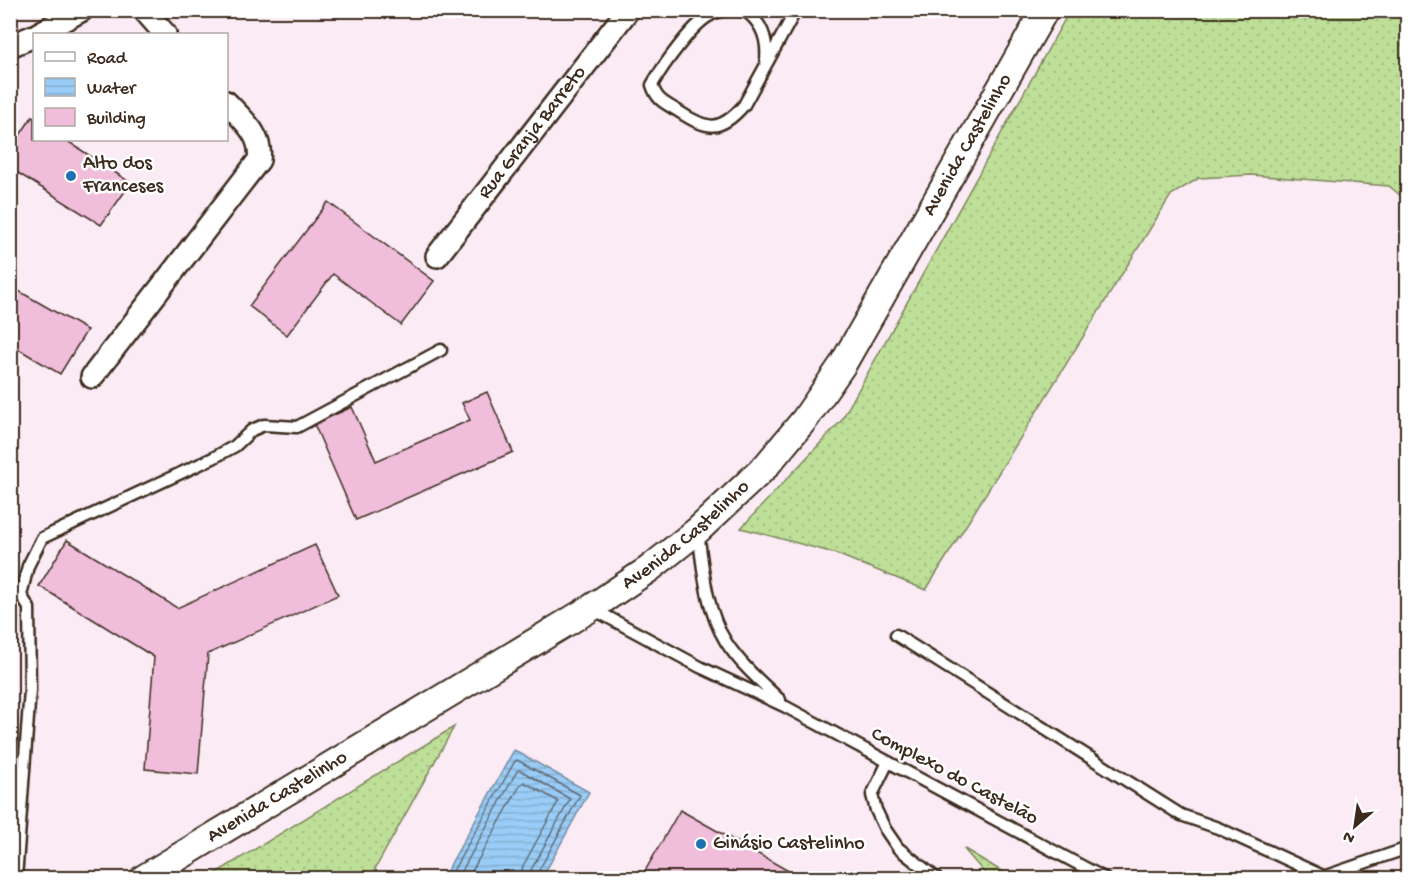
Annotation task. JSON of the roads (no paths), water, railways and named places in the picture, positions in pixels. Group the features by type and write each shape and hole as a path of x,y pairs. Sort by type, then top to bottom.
{"street":[{"path":"40,33 82,10"},
{"path":"144,10 164,33"},
{"name":"Rua Granja Barreto","path":"437,256 628,10"},
{"name":"Avenida Castelinho","path":"144,879 591,608 649,569 698,530 766,466 806,419 843,364 1045,10"},
{"path":"10,46 33,36"},
{"path":"92,377 259,160 260,143 255,134 228,104"}],"lane":[{"path":"723,10 710,15 690,33 652,85 657,98 707,127 720,125 732,118 744,105 796,10"},
{"path":"744,10 755,18 763,30 767,47 765,66"},
{"path":"16,879 30,690 29,608 21,595 28,566 42,538 213,458 235,446 252,430 264,425 297,427 441,350"},
{"name":"Complexo do Castelão","path":"698,530 704,583 713,614 726,642 786,707"},
{"name":"Complexo do Castelão","path":"591,608 700,667 786,707 1104,879"},
{"path":"896,635 1181,815 1218,828 1322,878 1407,848"},
{"path":"888,762 872,795 876,810 898,848 936,879"}],"water":[{"path":"514,750 589,792 542,878 443,878"}],"place":[{"name":"Alto dos Franceses","path":"71,176"},
{"name":"Ginásio Castelinho","path":"701,844"}]}
